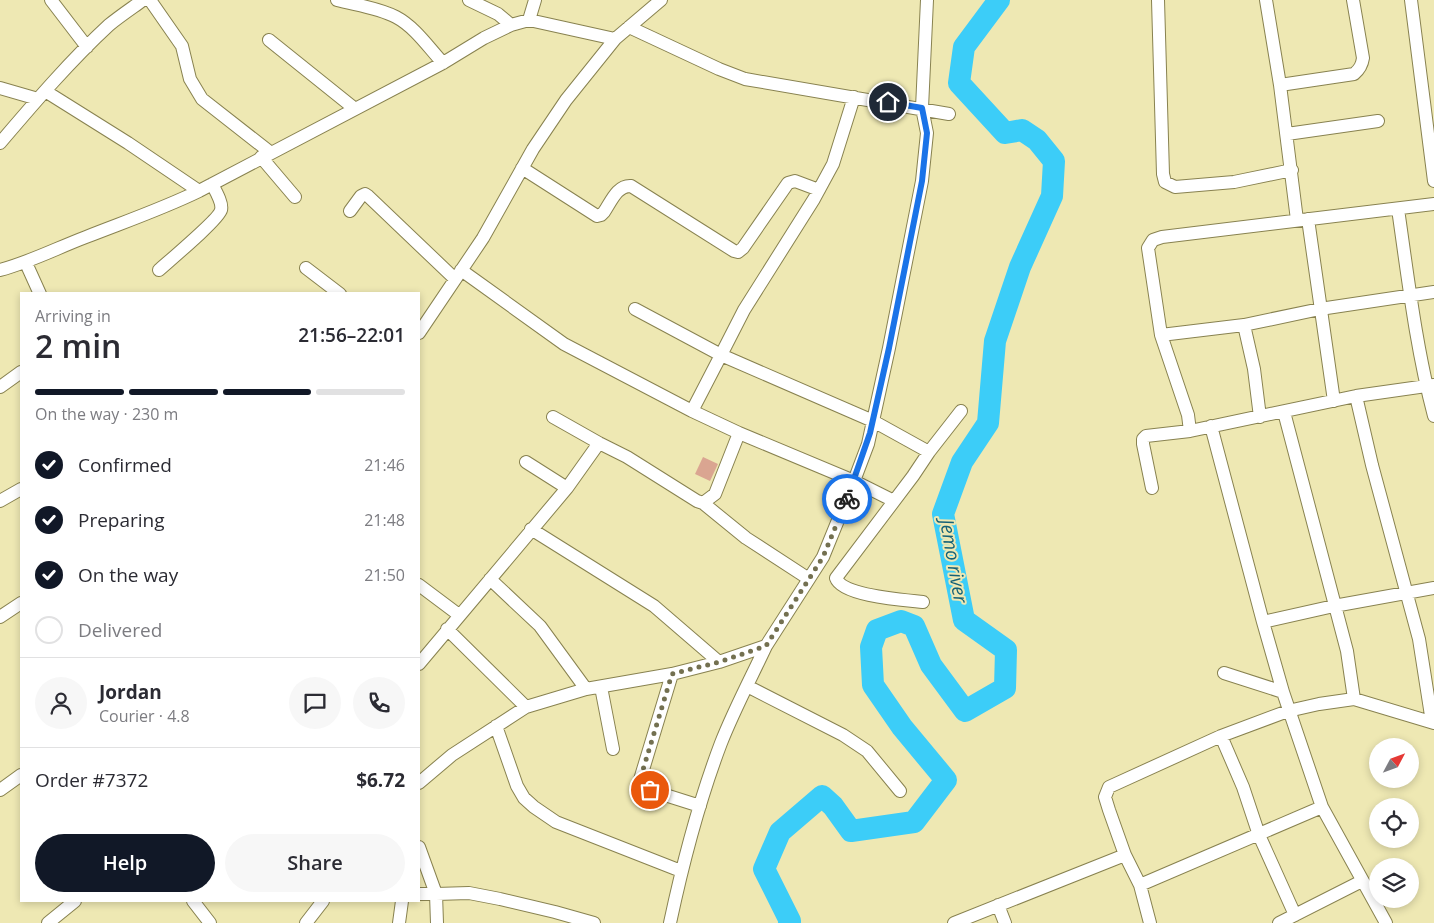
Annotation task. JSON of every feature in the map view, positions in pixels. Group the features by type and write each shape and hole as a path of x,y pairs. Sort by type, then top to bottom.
{"street":[{"path":"51,0 87,47"},
{"path":"0,142 87,47 111,24 143,0"},
{"path":"150,0 182,46 190,80 202,99 266,155 295,197"},
{"path":"337,0 383,12 397,18 410,28 443,63"},
{"path":"469,0 498,14 511,25"},
{"path":"529,20 535,0"},
{"path":"420,332 483,238 522,168 566,100 615,39 662,0"},
{"path":"670,923 700,806 721,742 766,646 823,557 868,444 922,181 927,133 922,108 927,0"},
{"path":"1158,0 1163,174 1165,182 1176,188 1234,182 1292,170"},
{"path":"1266,0 1292,170 1320,309 1334,401"},
{"path":"1280,85 1354,74 1358,70 1362,65 1362,58 1353,0"},
{"path":"1411,0 1431,129 1434,181"},
{"path":"0,270 26,263 199,191 443,63 484,38 511,25 529,20 573,28 615,39"},
{"path":"629,27 719,69 745,79 949,114"},
{"path":"269,40 355,109"},
{"path":"0,88 42,95 128,143 199,191"},
{"path":"692,410 744,310 819,190 832,164 854,97"},
{"path":"1287,134 1378,121"},
{"path":"522,168 597,216 604,212 620,189 625,185 631,186 696,228 738,252 743,248 788,183 795,182 819,190"},
{"path":"159,270 220,212 221,205 212,184"},
{"path":"350,211 361,196 365,194 458,274 564,344 740,433 854,481 894,501"},
{"path":"1190,430 1188,415 1161,335 1148,248 1153,240 1162,237 1434,204"},
{"path":"1398,209 1410,296 1430,385 1434,416"},
{"path":"26,263 39,292"},
{"path":"306,268 337,292"},
{"path":"1161,335 1244,325 1320,309 1434,292"},
{"path":"635,309 721,355 873,422 929,452"},
{"path":"1244,325 1254,369 1260,417"},
{"path":"0,387 20,373"},
{"path":"1152,488 1143,439 1151,434 1190,430 1356,396 1430,385"},
{"path":"1150,923 1140,886 1125,855 1105,797 1109,787 1221,736 1288,711 1354,699 1433,723 1419,639 1372,465 1356,396"},
{"path":"923,602 870,596 839,583 836,581 836,578 961,411"},
{"path":"1284,412 1347,651 1354,699"},
{"path":"553,417 627,457 698,501 703,502 746,538 809,580"},
{"path":"1211,426 1262,622 1288,711 1322,807 1386,923"},
{"path":"703,502 714,494 740,433"},
{"path":"420,663 567,488 600,443"},
{"path":"526,462 567,488"},
{"path":"0,501 20,490"},
{"path":"531,530 654,606 719,662"},
{"path":"490,579 540,626 586,689"},
{"path":"420,586 459,615"},
{"path":"1262,622 1334,606 1434,588"},
{"path":"0,617 20,604"},
{"path":"447,629 526,707"},
{"path":"420,782 452,755 526,707 586,689 672,674 719,662 766,646"},
{"path":"1224,673 1283,692"},
{"path":"672,674 642,773 641,784 643,788 700,806"},
{"path":"747,686 843,735 867,751 900,792"},
{"path":"601,687 614,749"},
{"path":"496,726 517,786 524,798 534,807 556,822 682,871"},
{"path":"1221,736 1243,787 1259,835 1295,915"},
{"path":"0,790 20,775"},
{"path":"1140,886 1322,807"},
{"path":"420,850 436,894 437,923"},
{"path":"954,923 1125,855"},
{"path":"1279,923 1362,881"},
{"path":"420,894 469,894 500,899 594,923"},
{"path":"48,923 62,919 74,902"},
{"path":"194,902 210,923"},
{"path":"399,923 402,902"},
{"path":"306,923 318,904"},
{"path":"998,905 1005,923"}],"building":[{"path":"703,457 718,464 710,481 695,474"}],"waterway":[{"name":"Jemo river","path":"789,923 790,921 764,869 780,832 822,796 833,806 851,831 914,822 946,780 902,727 873,685 871,647 877,630 901,621 914,626 931,665 965,711 1005,688 1006,650 964,620 943,514 962,462 988,423 995,341 1020,267 1052,196 1054,161 1037,140 1022,130 1005,133 959,83 964,47 999,0"}],"way so far":[{"path":"650,790 643,788 640,780 672,674 719,662 766,646 823,557 847,499"}],"route":[{"path":"847,499 868,444 889,348 922,181 927,133 922,108 888,102"}]}
